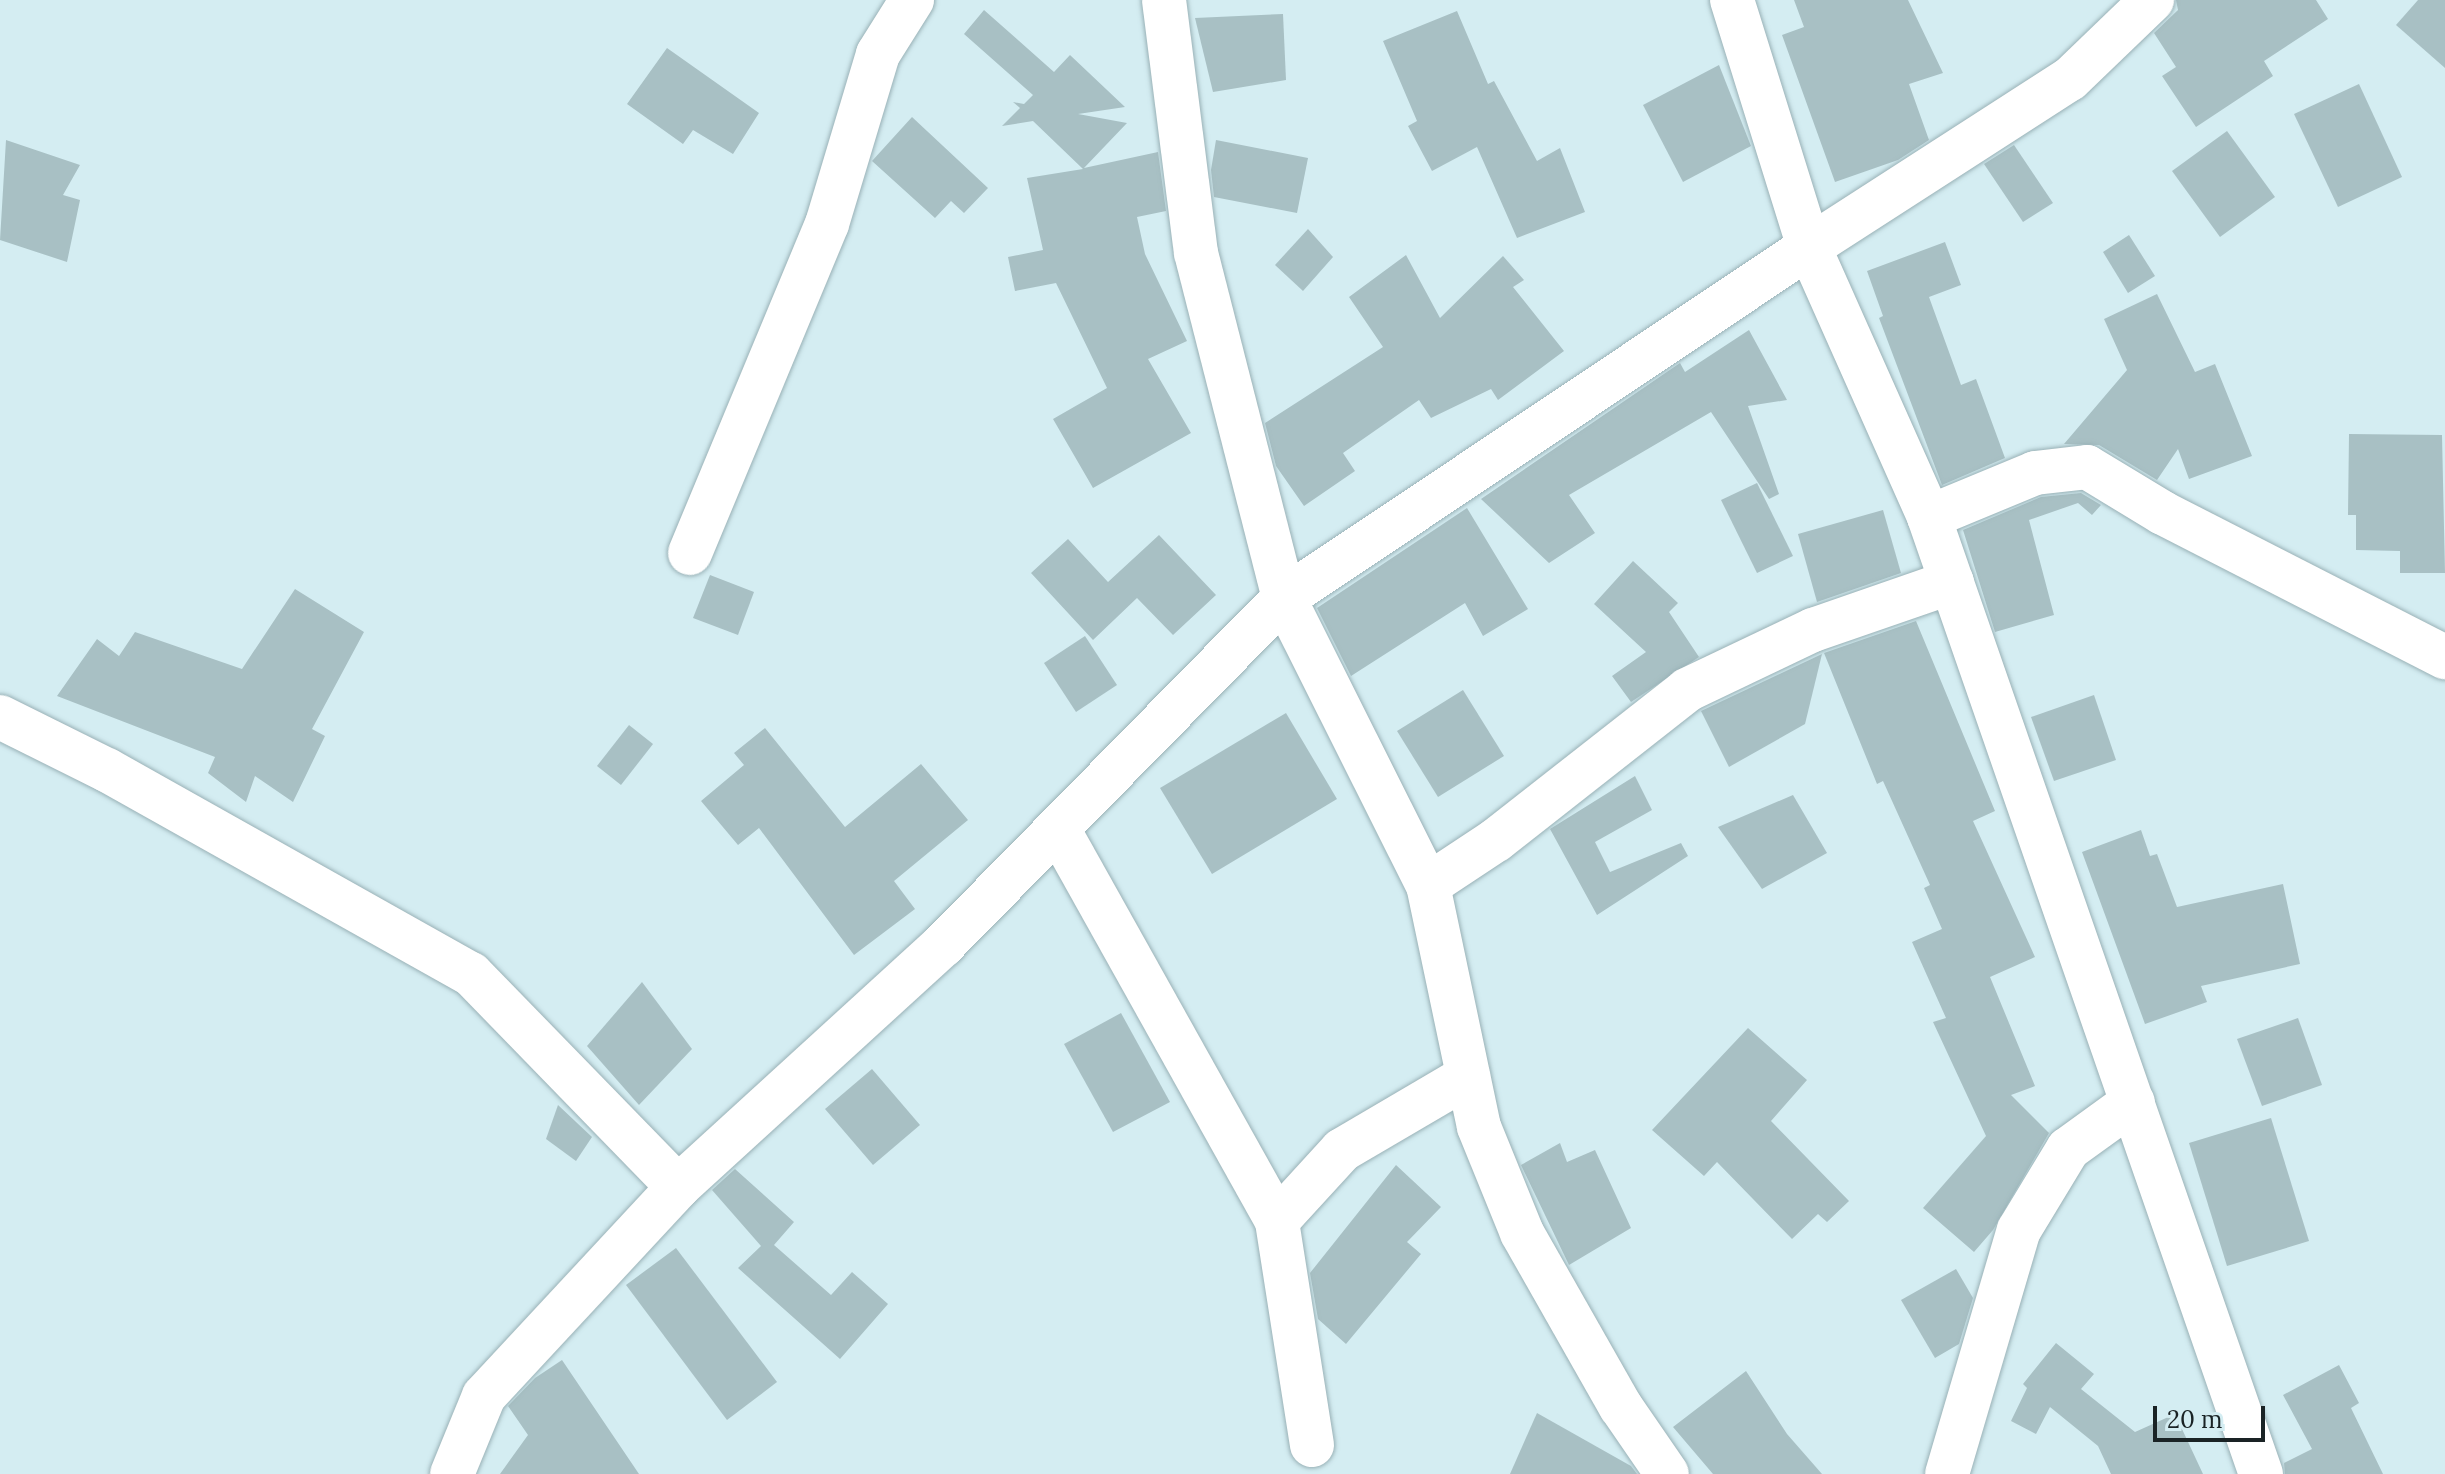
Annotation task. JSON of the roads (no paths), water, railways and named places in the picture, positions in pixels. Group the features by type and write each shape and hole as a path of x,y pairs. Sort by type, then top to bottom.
{"street":[{"path":"690,553 801,292 878,54 912,0"},
{"path":"1164,0 1196,253 1284,598 1428,885 1479,1127 1522,1233 1621,1407 1667,1474"},
{"path":"1732,0 1809,247 1929,517 2261,1474"},
{"path":"452,1474 484,1396 678,1187 943,945 1284,598 1809,247 2070,79 2152,0"},
{"path":"1929,517 2035,473 2087,467 2163,513 2445,657"},
{"path":"1428,885 1496,840 1687,690 1813,630 1952,582"},
{"path":"0,717 107,770 471,974 678,1187"},
{"path":"1058,829 1277,1221 1312,1445"},
{"path":"1277,1221 1342,1150 1468,1076"},
{"path":"1947,1474 2019,1230 2068,1149 2133,1102"}]}
